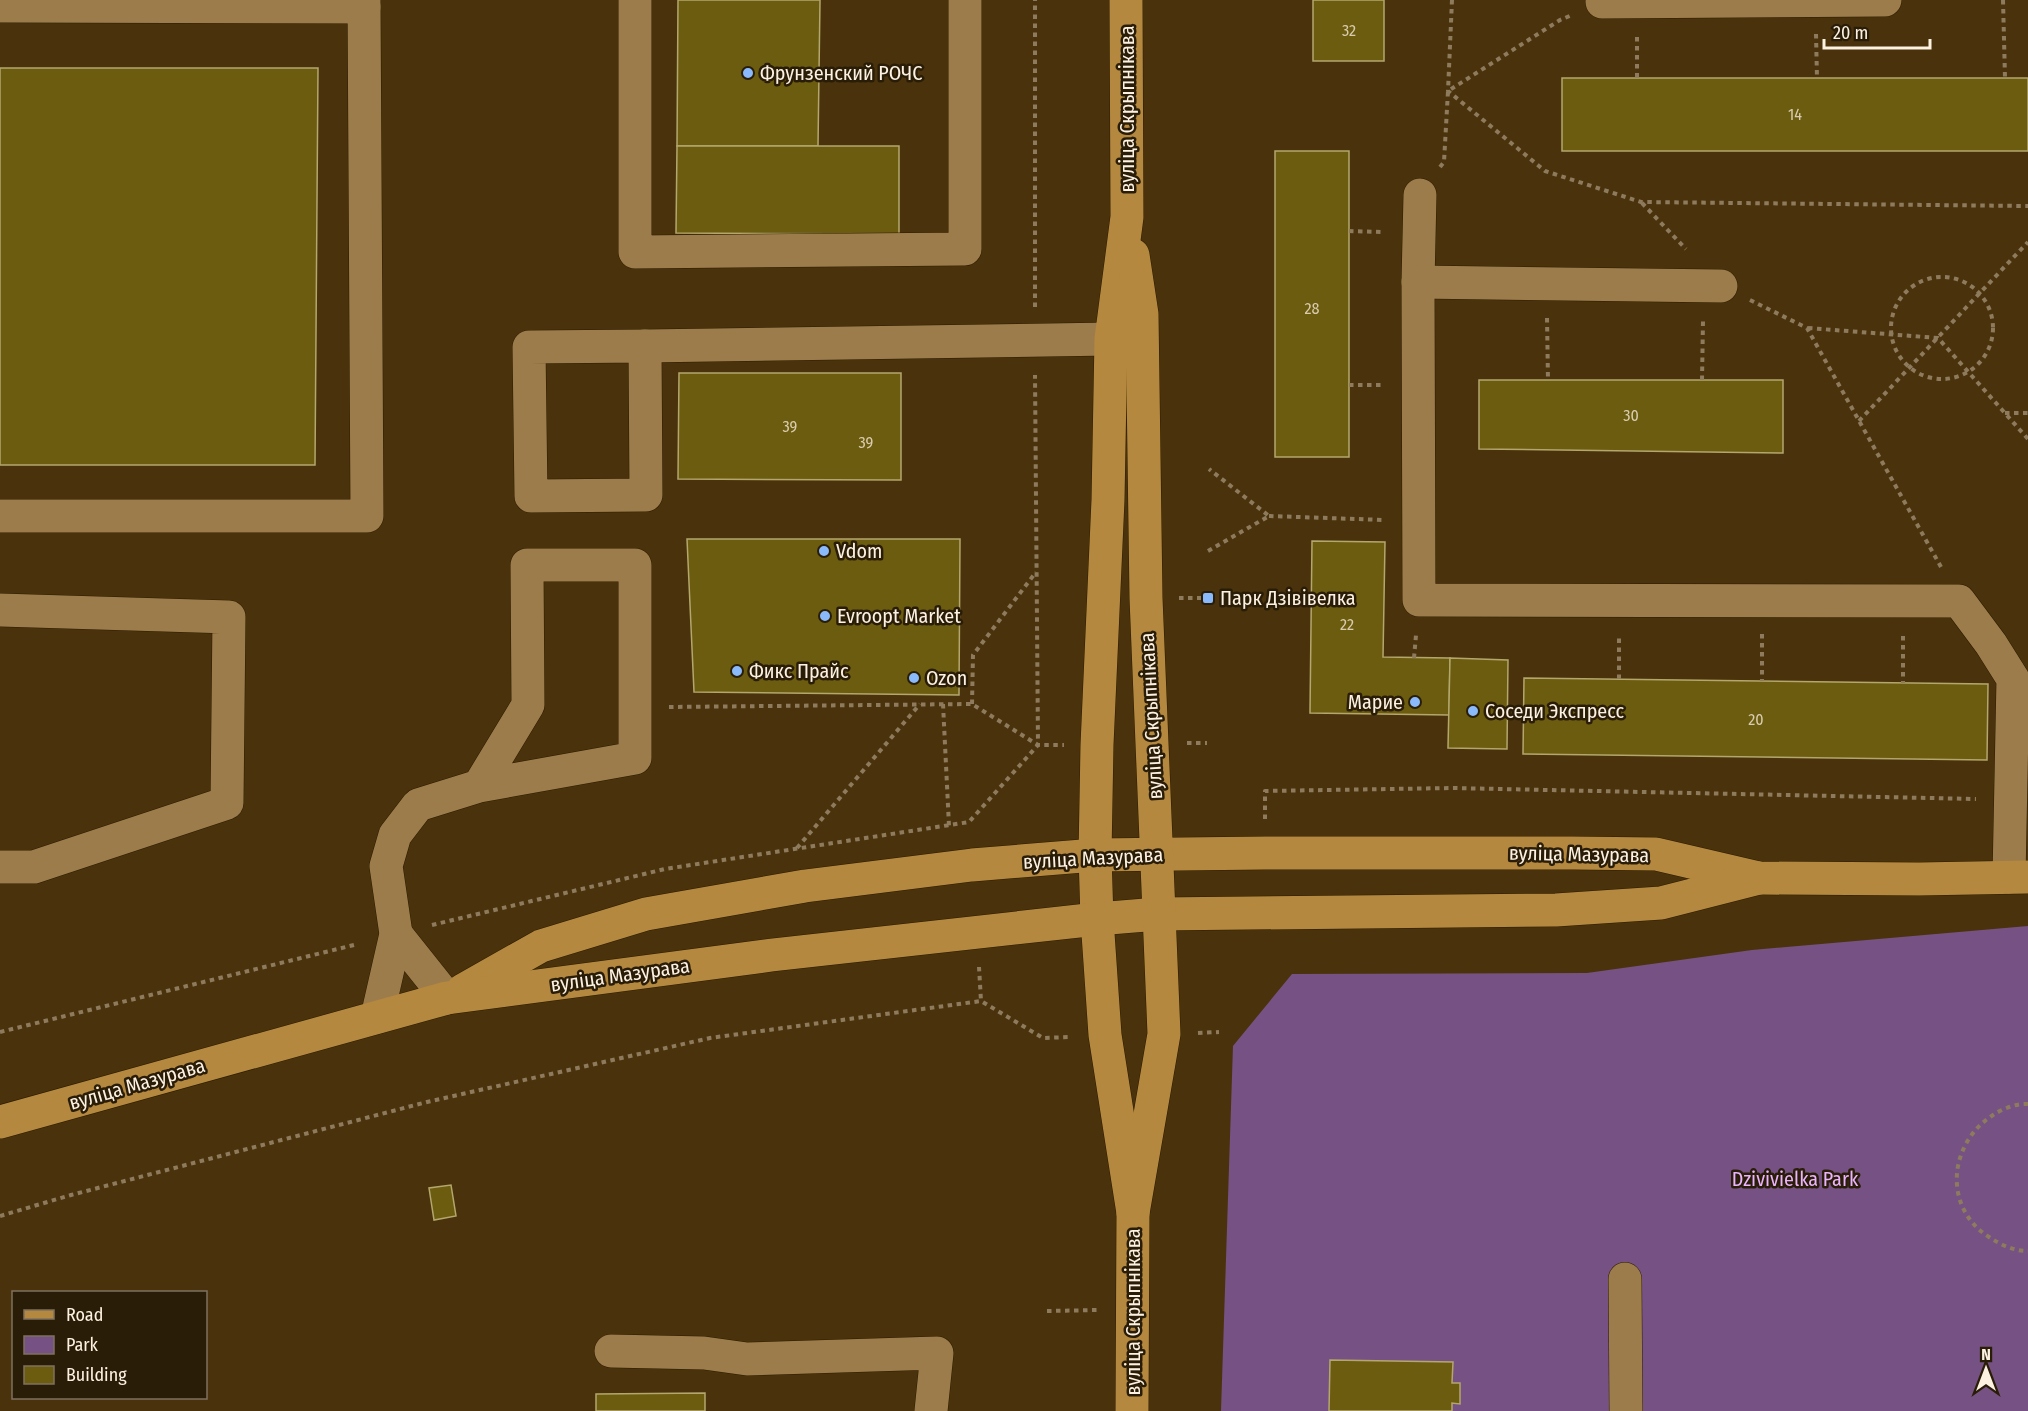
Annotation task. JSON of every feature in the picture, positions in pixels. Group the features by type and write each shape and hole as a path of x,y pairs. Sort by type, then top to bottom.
{"main road":[{"name":"вуліца Скрыпнікава","path":"1126,0 1127,217 1111,339 1108,500 1096,745 1095,855 1105,1035 1133,1213"},
{"name":"вуліца Скрыпнікава","path":"1127,217 1142,314 1146,598 1164,1034 1133,1213 1132,1411"},
{"name":"вуліца Мазурава","path":"447,998 541,946 646,914 816,885 972,865 1095,855 1573,852 1656,854 1759,878 2019,877"},
{"name":"вуліца Мазурава","path":"0,1122 447,998 772,955 1097,919 1158,914 1556,910 1661,903 1759,878"}],"lane":[{"path":"635,0 635,252 965,249 965,0"},
{"path":"1602,2 1885,0"},
{"path":"0,6 364,4 367,516 0,516"},
{"path":"1420,195 1419,600 1959,601 1991,644 2013,679 2010,800 2019,877"},
{"path":"1418,282 1712,285"},
{"path":"645,346 646,495 531,496 529,347 1035,342 1111,339"},
{"path":"377,1017 396,934 387,866 395,835 418,805 479,786 635,758 636,565 527,565 528,705 479,786"},
{"path":"0,610 229,617 227,803 34,867 0,867"},
{"path":"396,934 447,998"},
{"path":"1625,1280 1626,1411"},
{"path":"611,1352 704,1353 747,1359 936,1353 931,1411"}],"path":[{"path":"0,1032 665,869 969,822 1038,745 1035,0"},
{"path":"1444,162 1452,0"},
{"path":"1815,0 1817,78"},
{"path":"2003,0 2005,78"},
{"path":"1448,91 1560,20 1602,2"},
{"path":"1636,2 1637,78"},
{"path":"1448,91 1545,171 1641,202 2028,206"},
{"path":"1641,202 1712,285 1807,328 1938,338 2028,439"},
{"path":"1859,421 2028,243"},
{"path":"1936,277 1952,278 1980,293 1993,320 1993,336 1989,350 1980,363 1969,372 1954,379 1938,380 1923,376 1909,368 1897,353 1891,335 1891,319 1897,304 1907,291 1920,282 1936,277"},
{"path":"1547,283 1548,380"},
{"path":"1702,380 1712,285"},
{"path":"1807,328 1959,601"},
{"path":"2005,413 2028,413"},
{"path":"1209,469 1269,516"},
{"path":"1208,551 1269,516 1419,521"},
{"path":"972,704 974,656 1037,572"},
{"path":"1619,599 1619,679"},
{"path":"1762,599 1762,681"},
{"path":"1903,601 1903,683"},
{"path":"797,849 920,704"},
{"path":"943,704 949,826"},
{"path":"635,707 972,704 1038,745 1067,745"},
{"path":"1180,743 1207,743"},
{"path":"1265,829 1265,791 1453,788 2010,800"},
{"path":"979,967 981,1001"},
{"path":"0,1216 71,1195 427,1102 710,1038 981,1001 1043,1038 1074,1036"},
{"path":"1191,1033 1219,1032"},
{"path":"2028,1104 2000,1110 1980,1124 1965,1143 1957,1166 1957,1190 1965,1213 1981,1232 2001,1245 2028,1251"},
{"path":"1047,1311 1132,1310"}],"green space":[{"name":"Dzivivielka Park","path":"2028,926 2028,1411 1221,1411 1233,1046 1292,974 1587,973 1752,950"}],"building":[{"name":"Фрунзенский РОЧС","path":"678,0 820,0 818,146 677,146"},
{"path":"1313,0 1384,0 1384,61 1313,61"},
{"path":"0,68 318,68 315,465 0,465"},
{"path":"1562,78 2028,78 2028,151 1562,151"},
{"path":"677,146 899,146 899,234 676,233"},
{"path":"1275,151 1349,151 1349,457 1275,457"},
{"path":"679,373 901,373 901,480 678,479"},
{"path":"1479,380 1783,380 1783,453 1479,449"},
{"name":"Evroopt Market","path":"687,539 960,539 959,695 694,692"},
{"path":"1312,541 1385,542 1383,657 1450,658 1449,715 1310,713"},
{"path":"1450,658 1508,660 1507,749 1448,748"},
{"path":"1524,678 1988,684 1987,760 1523,754"},
{"path":"451,1185 456,1216 434,1220 429,1188"},
{"path":"1330,1360 1453,1362 1452,1383 1460,1383 1460,1404 1452,1403 1452,1411 1329,1411"},
{"path":"705,1393 705,1411 596,1411 596,1394"}],"place":[{"name":"Фрунзенский РОЧС","path":"748,73"},
{"name":"Vdom","path":"824,551"},
{"name":"Парк Дзівівелка","path":"1208,598"},
{"name":"Evroopt Market","path":"825,616"},
{"name":"Фикс Прайс","path":"737,671"},
{"name":"Ozon","path":"914,678"},
{"name":"Марие","path":"1415,702"},
{"name":"Соседи Экспресс","path":"1473,711"}]}
